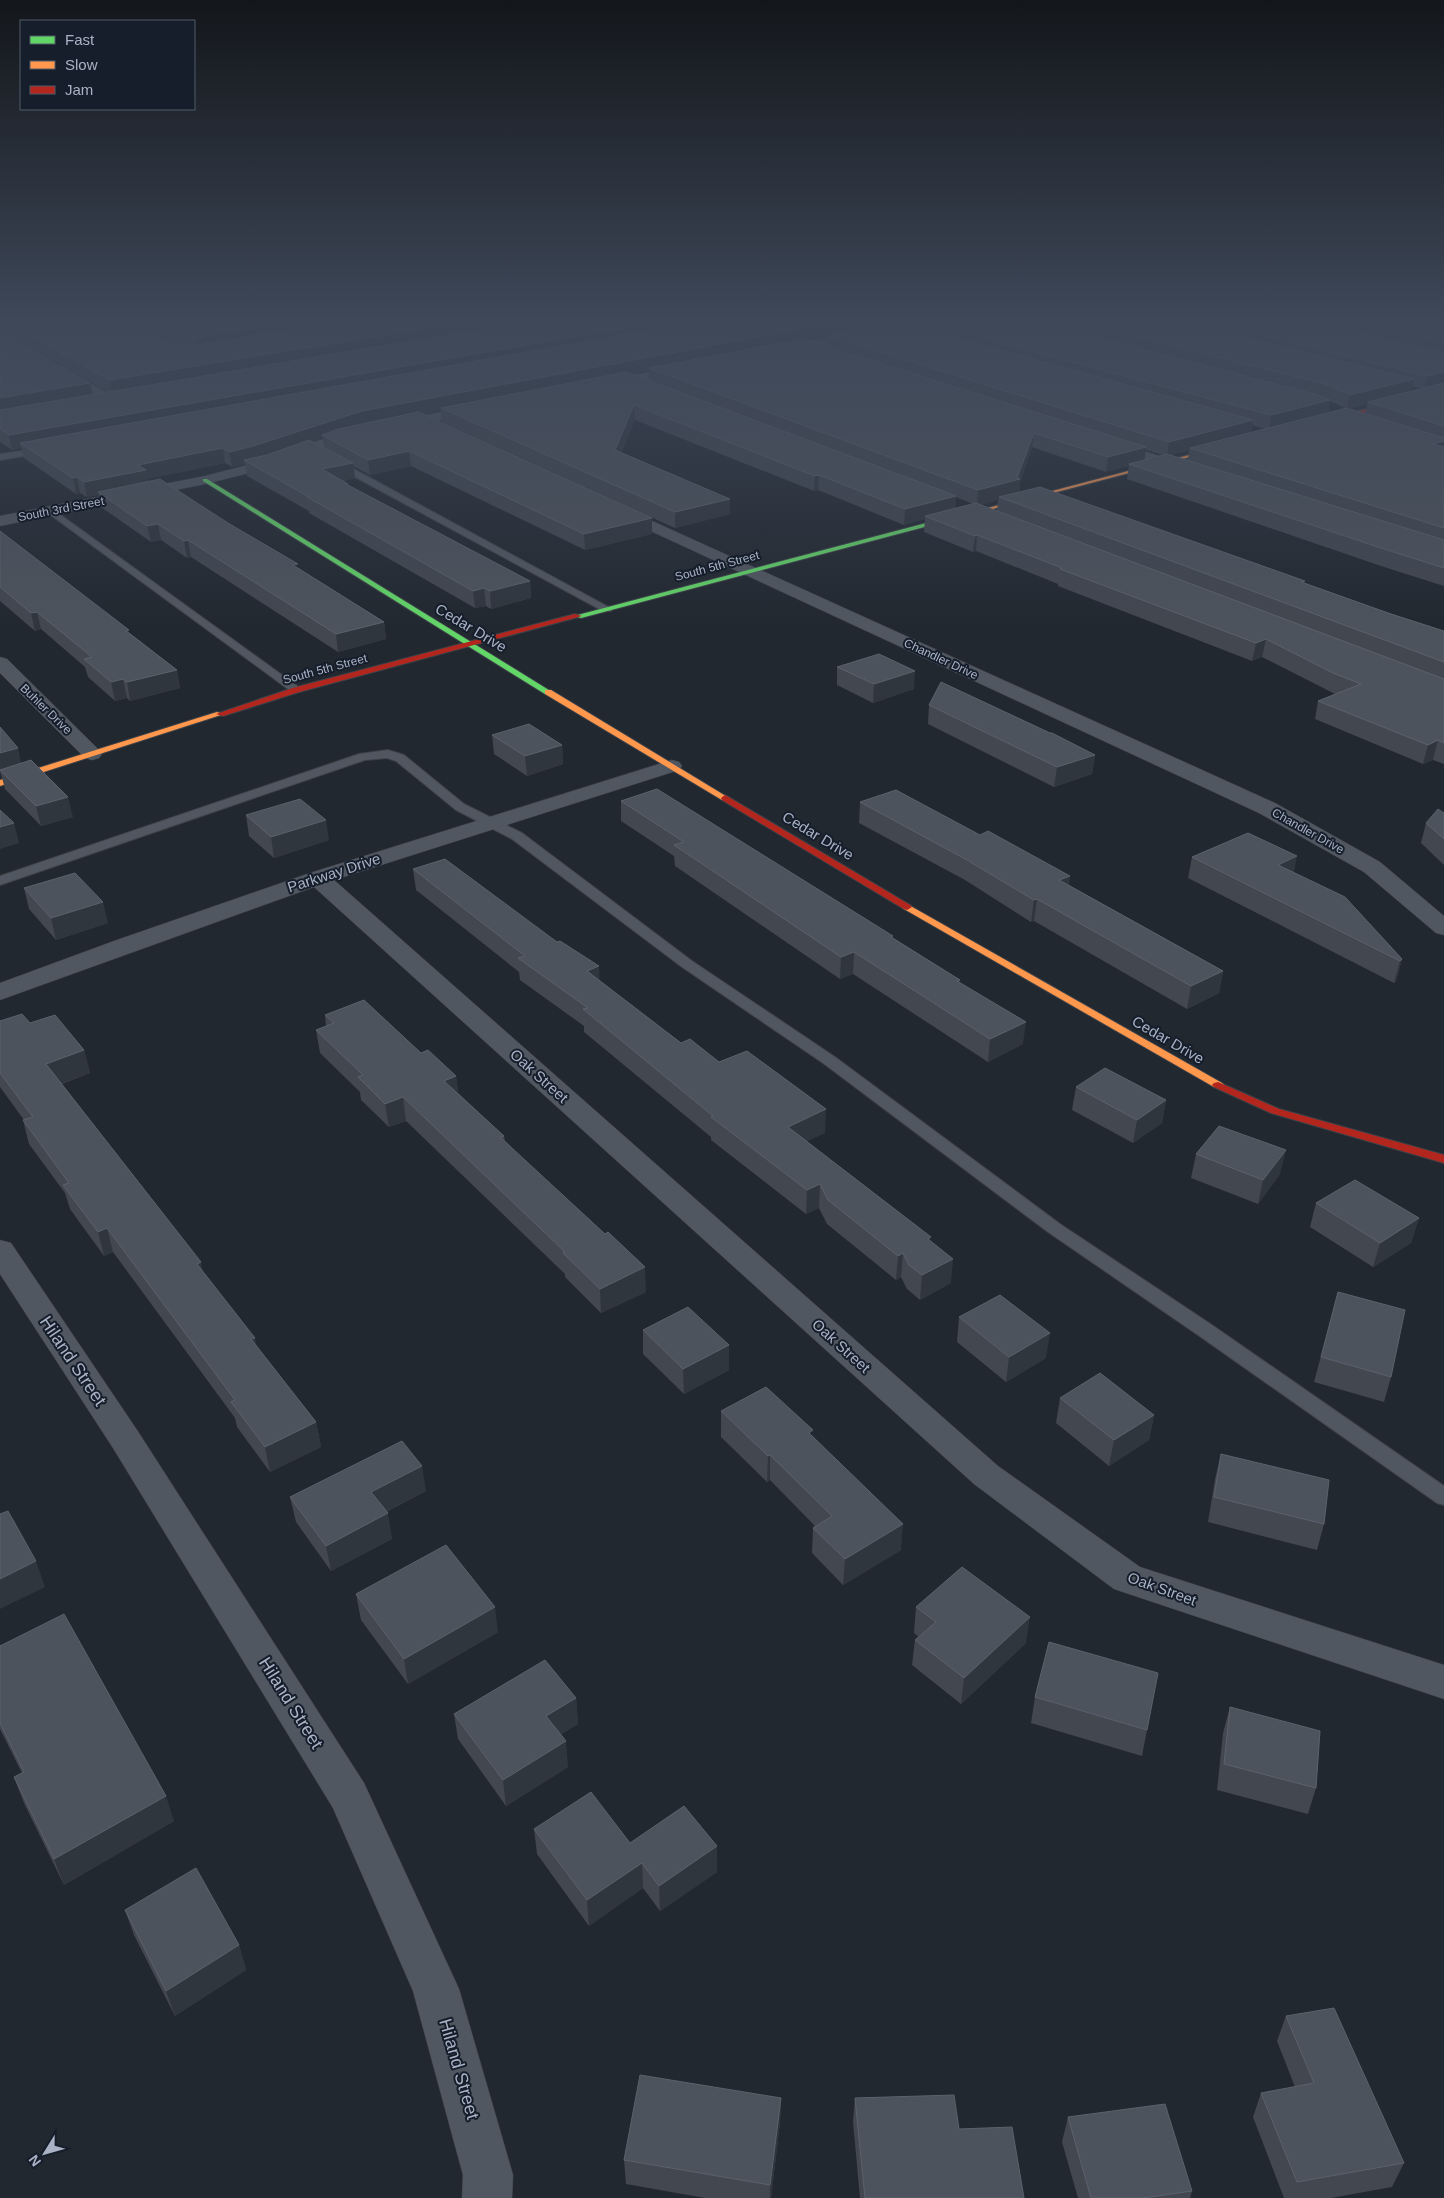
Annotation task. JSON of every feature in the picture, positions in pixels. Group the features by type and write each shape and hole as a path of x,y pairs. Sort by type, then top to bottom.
{"street":[{"name":"South 3rd Street","path":"0,521 205,480 318,453 364,431 412,422"},
{"path":"424,422 447,432"},
{"path":"1318,423 1324,422"},
{"path":"1093,439 1202,474"},
{"name":"South 5th Street","path":"0,783 296,690 1232,445"},
{"name":"Cedar Drive","path":"205,480 470,645 672,766 975,947 1207,1080 1275,1112 1444,1159"},
{"path":"946,502 1001,523"},
{"name":"Chandler Drive","path":"607,506 1267,808 1372,867 1444,928"},
{"name":"Buhler Drive","path":"0,663 92,754"},
{"name":"Parkway Drive","path":"0,992 123,946 318,878 672,766"},
{"name":"Oak Street","path":"318,878 986,1475 1127,1578 1444,1682"},
{"name":"Hiland Street","path":"0,1250 125,1439 349,1796 436,1989 488,2175 487,2198"}],"lane":[{"path":"0,458 48,449"},
{"path":"318,453 607,610"},
{"path":"51,511 296,690"},
{"path":"0,881 376,754 388,754 400,758 460,807 517,836 687,964 829,1060 1054,1228 1214,1336 1444,1497"}],"building":[{"path":"0,422 86,422 9,435 0,429"},
{"path":"139,422 329,422 229,452 223,448 138,465 146,470 84,482 77,477 73,478 20,443"},
{"path":"374,422 439,422 652,518 584,534 409,451 368,460 322,435 339,429"},
{"path":"472,422 627,422 615,450 730,499 675,512"},
{"path":"676,422 758,422 956,496 905,509 819,475 815,476"},
{"path":"793,422 1065,422 1146,447 1108,457 1034,433 1017,478 1020,479 978,490"},
{"path":"1104,422 1247,422 1169,442"},
{"path":"1294,422 1391,422 1444,438 1444,441 1433,444 1444,447 1444,528 1190,448"},
{"path":"1430,422 1444,422 1444,426"},
{"path":"309,440 353,463 322,469 348,484 346,484 530,581 490,591 484,588 473,591 244,460 267,455"},
{"path":"1167,454 1444,540 1444,568 1129,464"},
{"path":"160,479 228,523 298,564 293,565 384,622 336,634 188,540 184,541 158,524 147,526 98,492"},
{"path":"1040,487 1305,581 1301,582 1444,631 1444,662 999,497"},
{"path":"976,503 1444,679 1444,743 1438,740 1428,745 1318,701 1361,684 1333,673 1266,639 1256,643 925,516"},
{"path":"0,531 129,630 126,631 177,670 127,682 123,679 111,682 84,659 92,657 37,612 31,613 0,587"},
{"path":"879,654 915,671 874,684 837,667"},
{"path":"941,682 1095,755 1057,767 929,705"},
{"path":"529,724 562,745 525,756 492,735"},
{"path":"0,727 18,748 0,753"},
{"path":"31,760 68,797 36,806 0,770"},
{"path":"657,789 893,936 891,937 960,980 957,981 1026,1022 990,1039 854,952 841,957 674,845 684,842 621,801"},
{"path":"896,790 980,835 988,831 1070,876 1059,880 1223,971 1191,986 860,802"},
{"path":"300,799 326,820 271,837 246,815"},
{"path":"1438,809 1444,813 1444,839 1426,823"},
{"path":"0,810 14,823 0,827"},
{"path":"1248,833 1297,856 1278,865 1345,897 1402,959 1400,961 1192,857"},
{"path":"445,859 557,942 560,941 599,966 587,971 681,1043 690,1039 719,1062 747,1051 826,1109 788,1127 931,1237 928,1239 953,1259 922,1275 909,1265 903,1253 898,1256 828,1200 820,1184 807,1190 711,1117 713,1116 583,1009 588,1008 518,958 525,956 413,869"},
{"path":"75,873 103,902 51,918 24,888"},
{"path":"364,1000 421,1053 428,1050 456,1076 444,1081 504,1136 500,1137 605,1234 608,1232 645,1267 600,1289 563,1253 565,1252 403,1097 385,1104 358,1077 363,1075 316,1030 334,1023 325,1015"},
{"path":"22,1014 30,1023 55,1015 84,1050 46,1064 201,1262 197,1264 255,1338 251,1339 316,1422 265,1447 231,1402 235,1400 107,1228 98,1232 63,1185 69,1183 23,1120 33,1117 0,1073 0,1021"},
{"path":"1105,1068 1166,1100 1137,1120 1076,1087"},
{"path":"1219,1126 1286,1150 1263,1180 1196,1154"},
{"path":"1355,1180 1419,1218 1380,1243 1316,1203"},
{"path":"1338,1292 1405,1310 1391,1377 1321,1357"},
{"path":"1000,1295 1050,1333 1009,1357 959,1317"},
{"path":"688,1307 729,1345 683,1369 643,1330"},
{"path":"1100,1373 1154,1415 1114,1440 1060,1398"},
{"path":"766,1387 813,1430 809,1433 903,1524 845,1559 813,1528 832,1516 770,1455 768,1456 721,1411"},
{"path":"402,1441 422,1466 371,1492 388,1513 326,1546 290,1497"},
{"path":"1221,1454 1329,1480 1324,1524 1214,1497"},
{"path":"8,1511 36,1561 0,1579 0,1514"},
{"path":"446,1545 495,1607 404,1659 356,1594"},
{"path":"962,1567 1030,1617 964,1678 915,1640 936,1622 916,1607"},
{"path":"64,1614 166,1796 54,1859 14,1777 24,1772 0,1723 0,1646"},
{"path":"1049,1642 1158,1673 1147,1730 1035,1697"},
{"path":"545,1660 576,1698 546,1716 566,1741 503,1780 454,1714"},
{"path":"1230,1707 1320,1731 1316,1788 1224,1764"},
{"path":"591,1792 630,1843 684,1806 717,1846 659,1886 642,1863 587,1900 534,1829"},
{"path":"196,1868 239,1945 166,1991 125,1910"},
{"path":"1334,2008 1404,2163 1297,2182 1261,2093 1314,2083 1286,2016"},
{"path":"640,2075 781,2098 770,2185 624,2160"},
{"path":"954,2095 959,2129 1012,2127 1024,2198 865,2198 855,2098"},
{"path":"1165,2104 1192,2191 1143,2198 1091,2198 1068,2117"}],"traffic: fast":[{"path":"205,480 548,692"},
{"path":"578,616 930,524"}],"traffic: slow":[{"path":"930,524 1225,447"},
{"path":"548,692 725,798"},
{"path":"0,783 220,714"},
{"path":"907,907 1218,1085"}],"traffic: jam":[{"path":"220,714 296,690 578,616"},
{"path":"725,798 907,907"},
{"path":"1218,1085 1275,1111 1444,1159"}]}
